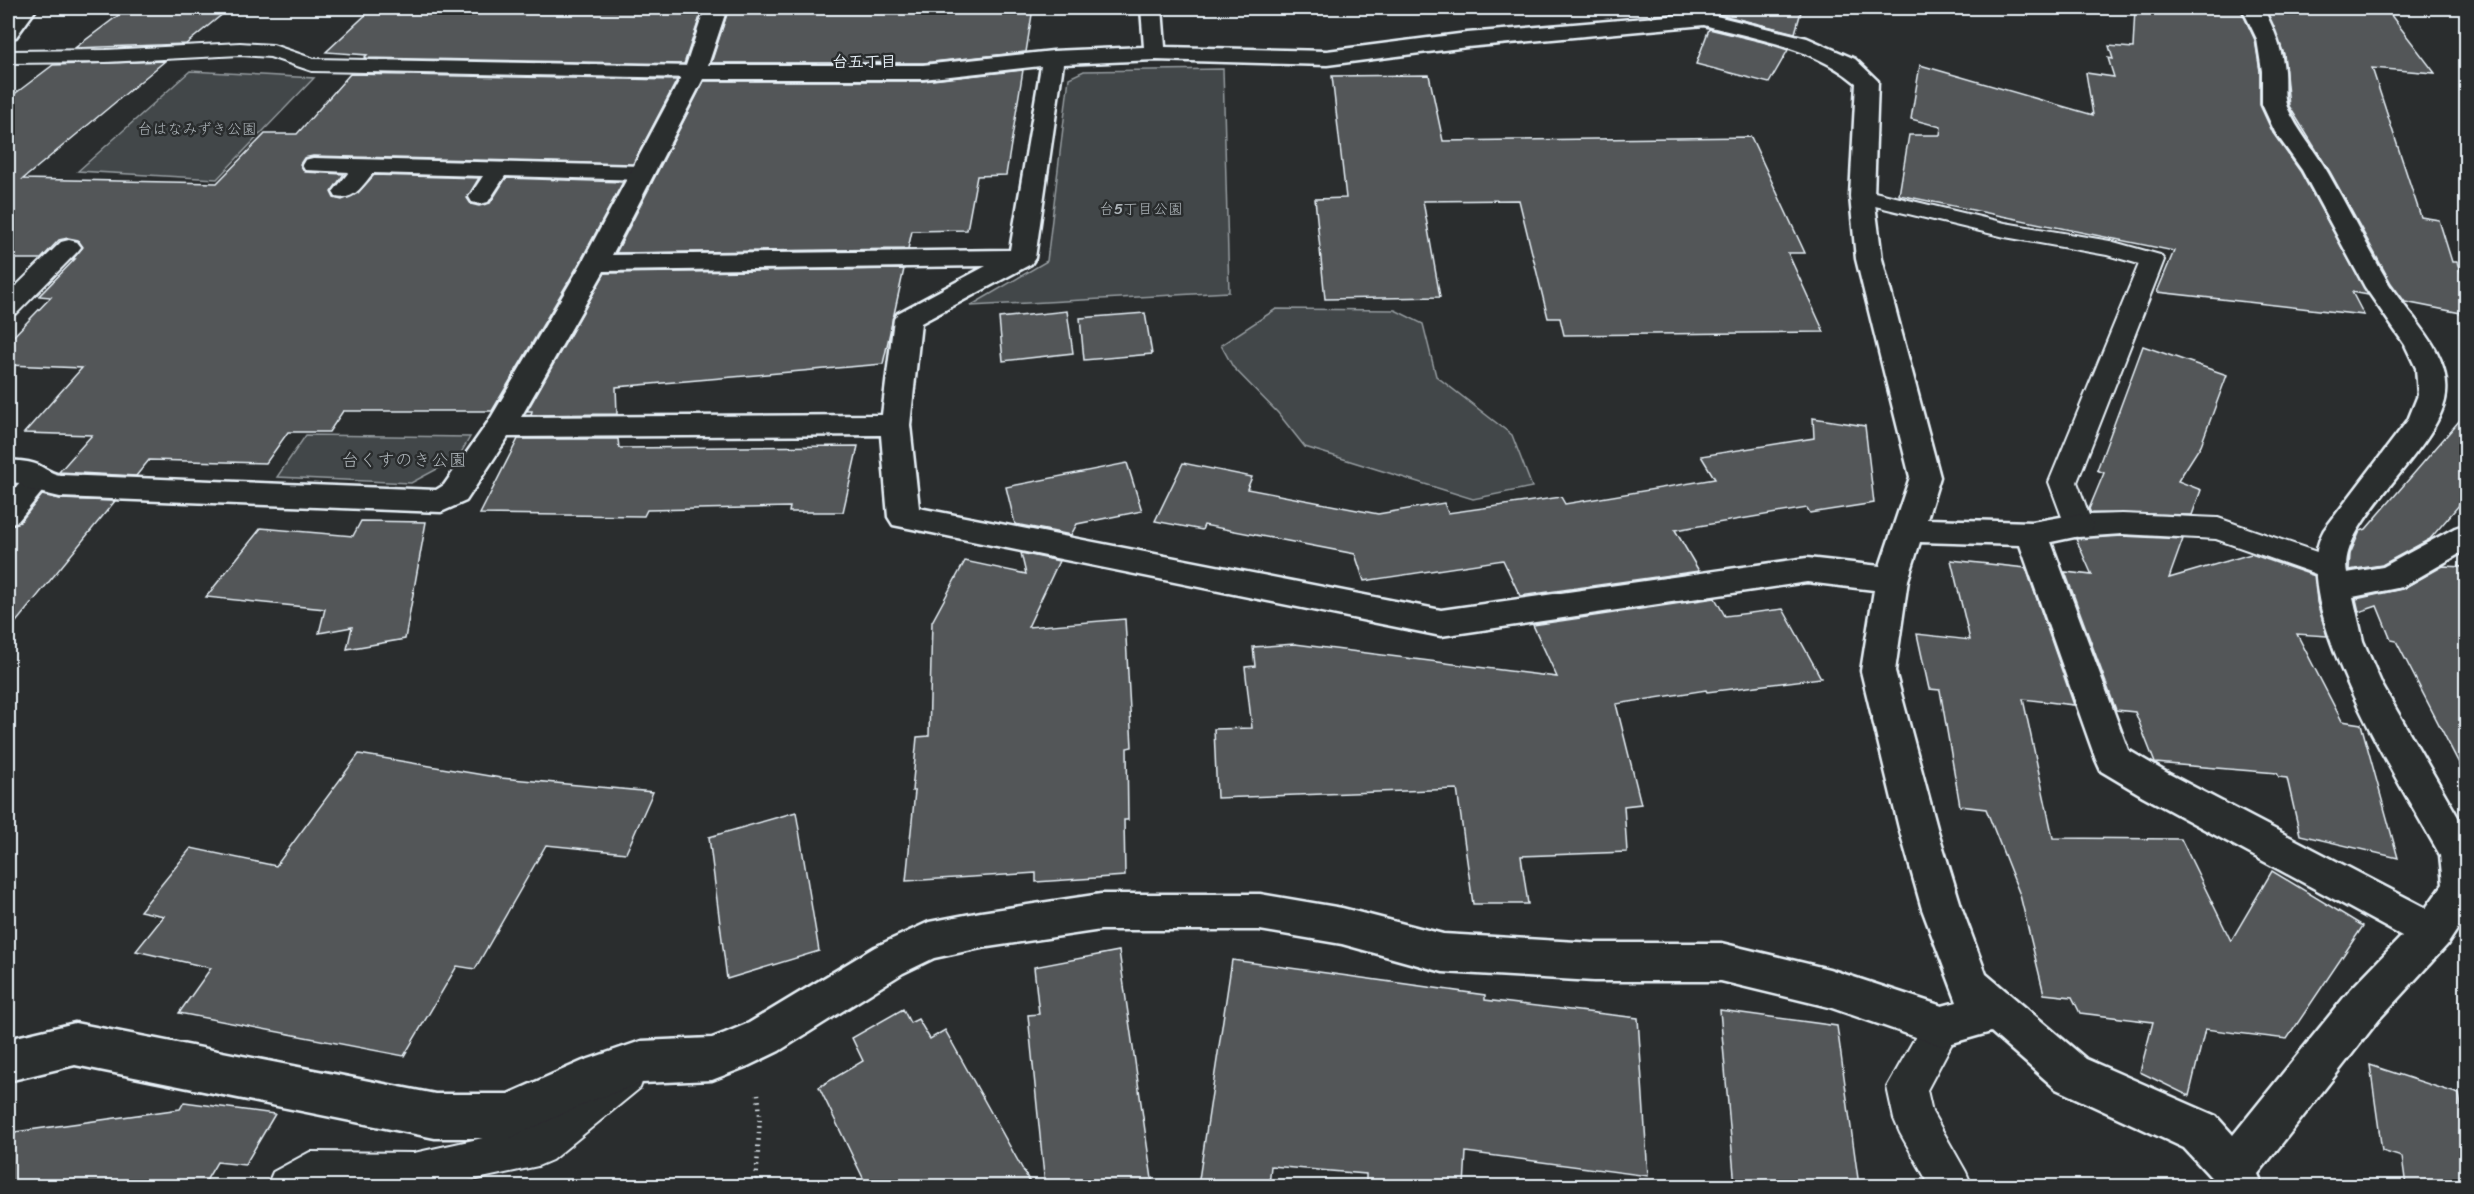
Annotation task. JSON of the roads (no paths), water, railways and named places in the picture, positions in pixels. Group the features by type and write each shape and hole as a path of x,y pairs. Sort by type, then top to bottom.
{"street":[{"path":"8,32 26,8"},
{"path":"8,471 28,473 37,481 60,486 441,501 455,493 500,427 596,263 695,72 716,8"},
{"path":"1151,8 1155,53"},
{"path":"695,72 923,72 1053,58 1155,53 1327,57 1703,13 1799,43 1847,64 1867,81 1862,196 1869,259 1924,477 1892,580 1878,671 1918,828 1942,909 1970,987 1996,1011 2071,1074 2200,1132 2238,1178 2366,1003 2433,932 2465,889 2459,853 2367,690 2346,641 2332,577 2335,538 2421,423 2432,395 2430,368 2418,343 2378,287 2314,170 2287,132 2274,104 2273,71 2268,39 2253,8"},
{"path":"1022,258 1053,58"},
{"path":"596,263 1022,258"},
{"path":"1022,258 908,319 895,424 904,517 1441,623 1807,570 1892,580"},
{"path":"500,427 895,424"},
{"path":"1908,530 2032,534 2078,526"},
{"path":"2032,534 2114,760 2433,932"},
{"path":"2332,577 2390,578 2466,536"},
{"path":"8,1060 75,1044 435,1116 510,1116 583,1082 640,1062 712,1059 733,1051 764,1037 889,960 929,941 981,930 1101,912 1260,912 1342,926 1443,953 1594,962 1721,962 1829,988 1942,1026 1996,1011"}],"lane":[{"path":"8,57 106,56 240,49 273,51 312,65 695,72"},
{"path":"314,165 643,173"},
{"path":"344,192 366,167"},
{"path":"480,197 498,170"},
{"path":"1862,196 2005,230 2110,248 2152,260 2063,482 2078,526 2122,524 2218,529 2258,541 2332,577"},
{"path":"8,308 19,285 69,247"},
{"path":"8,514 37,481"},
{"path":"1942,1026 1907,1087 1914,1119 1952,1186"},
{"path":"287,1186 310,1172 414,1173 537,1146 640,1062"}],"district":[{"name":"台五丁目","path":"864,61"}],"park label":[{"name":"台はなみずき公園","path":"197,129"},
{"name":"台5丁目公園","path":"1141,209"},
{"name":"台くすのき公園","path":"404,460"}]}
